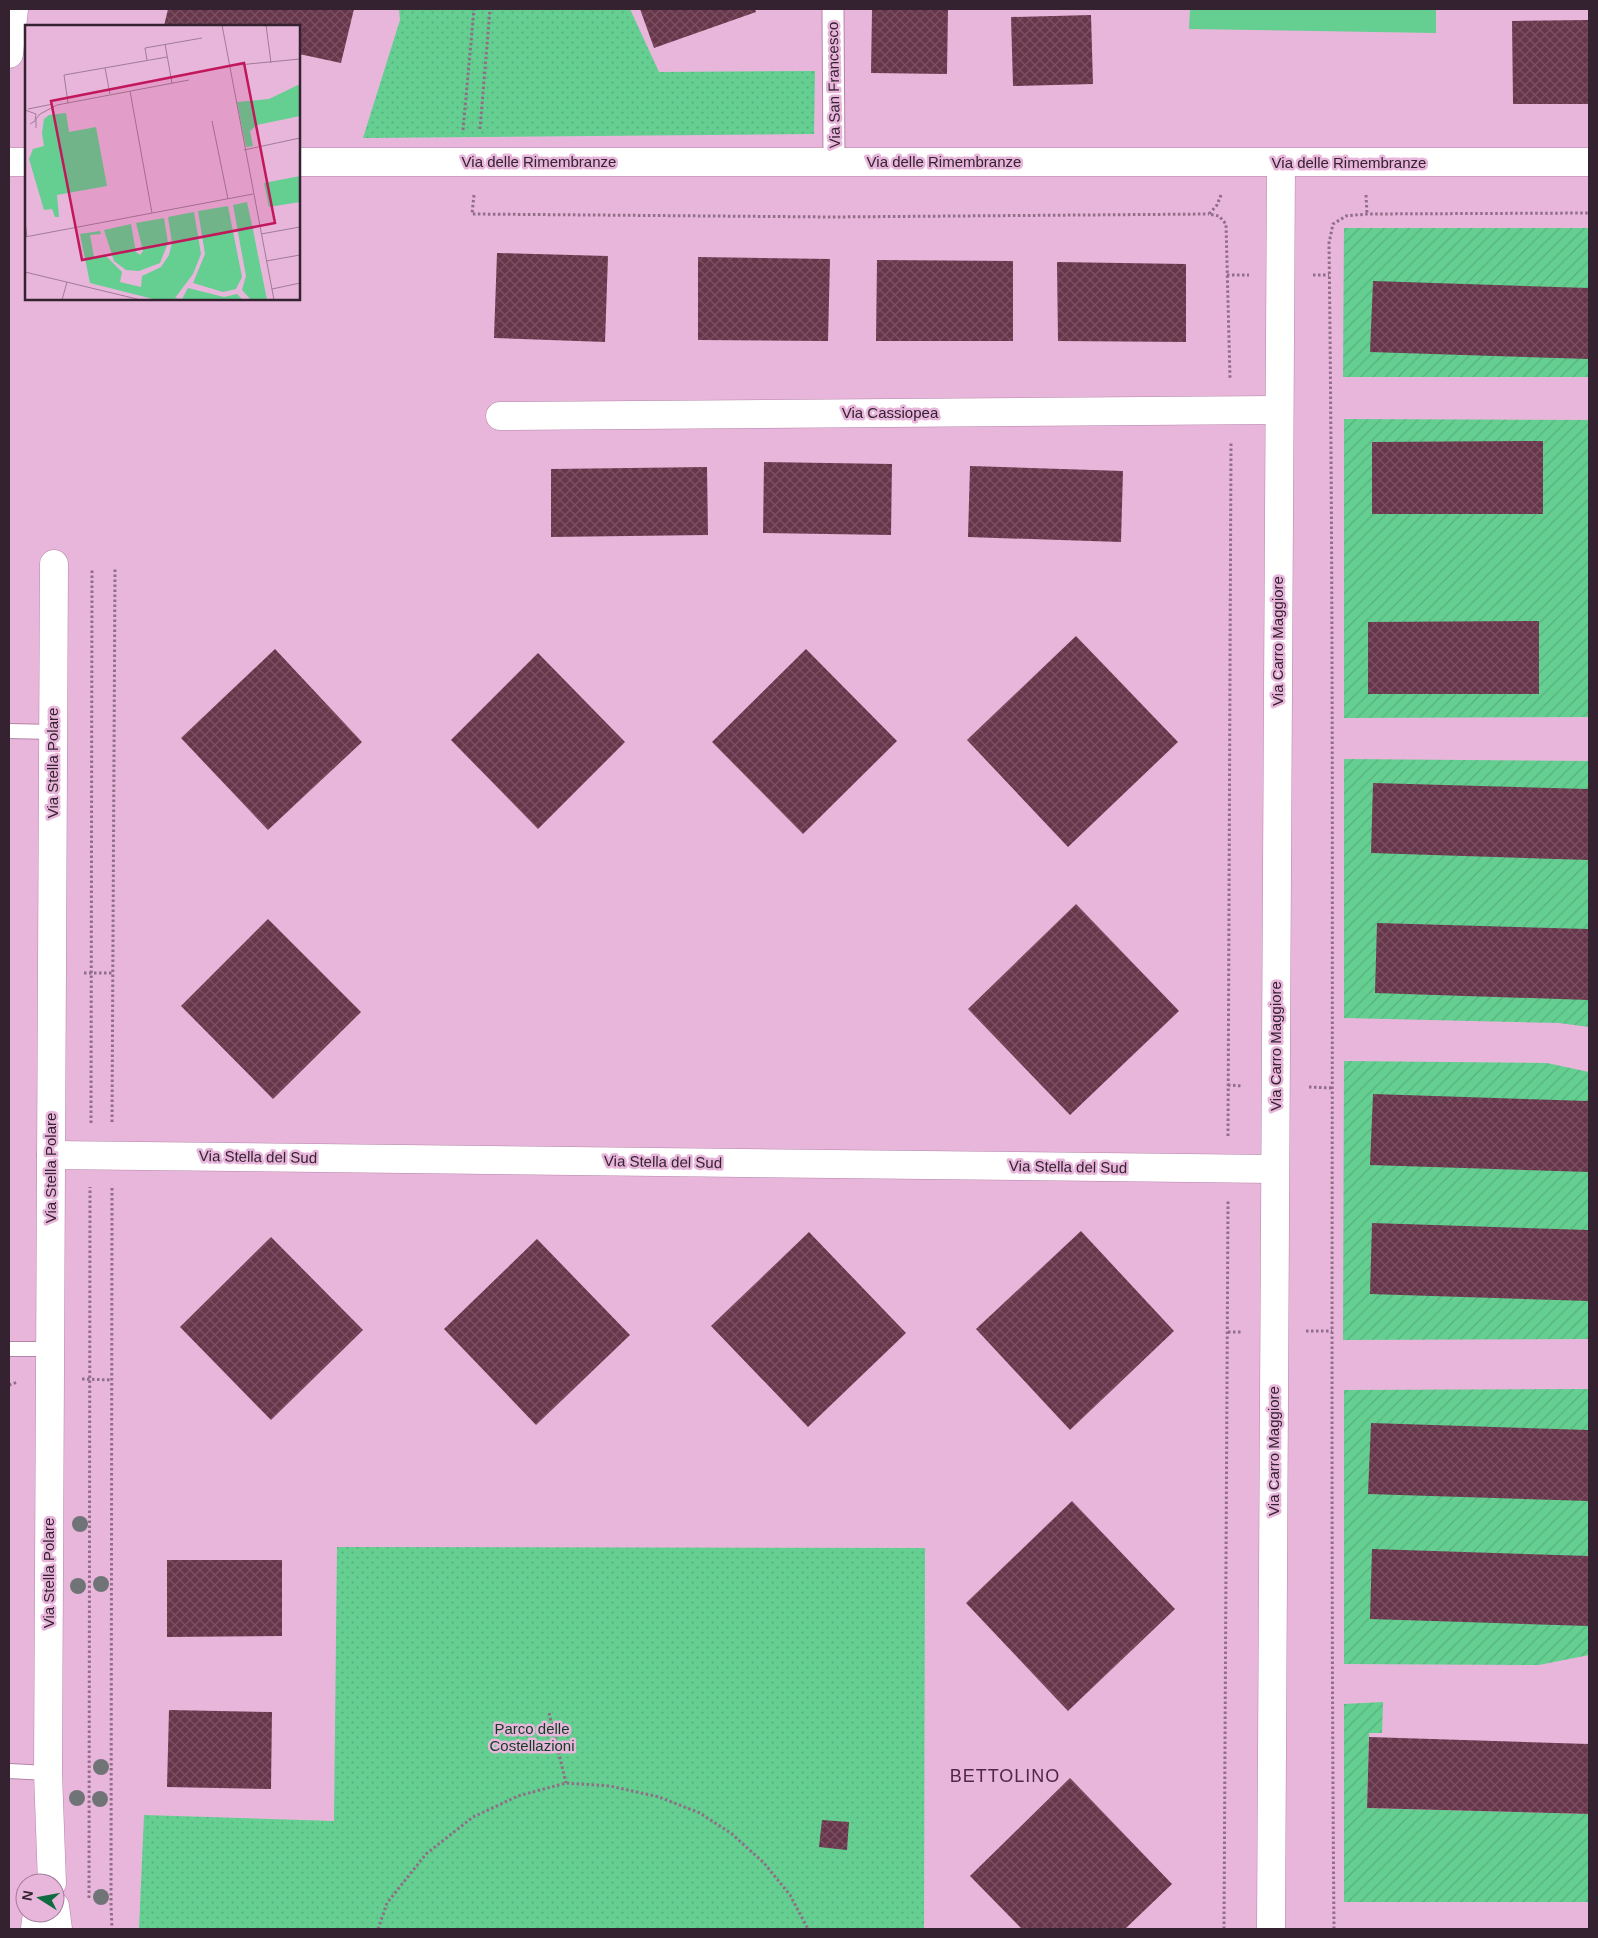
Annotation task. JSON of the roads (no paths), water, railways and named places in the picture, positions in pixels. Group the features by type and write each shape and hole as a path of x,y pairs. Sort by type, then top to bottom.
{"street":[{"path":"9,54 14,9"},
{"name":"Via San Francesco","path":"833,9 834,162"},
{"path":"9,162 25,162"},
{"name":"Via delle Rimembranze","path":"300,162 1589,162"},
{"name":"Via Carro Maggiore","path":"1271,1929 1281,163"},
{"name":"Via Cassiopea","path":"500,416 1279,410"},
{"name":"Via Stella Polare","path":"52,1873 48,1773 54,564"},
{"name":"Via Stella del Sud","path":"51,1155 1275,1169"},
{"name":"Via Stella Polare","path":"40,1873 48,1773"}],"lane":[{"path":"9,731 53,732"},
{"path":"9,1349 50,1349"},
{"path":"9,1772 48,1773"}],"district":[{"name":"BETTOLINO","path":"1005,1776"}],"park label":[{"name":"Parco delle Costellazioni","path":"532,1738"}]}
